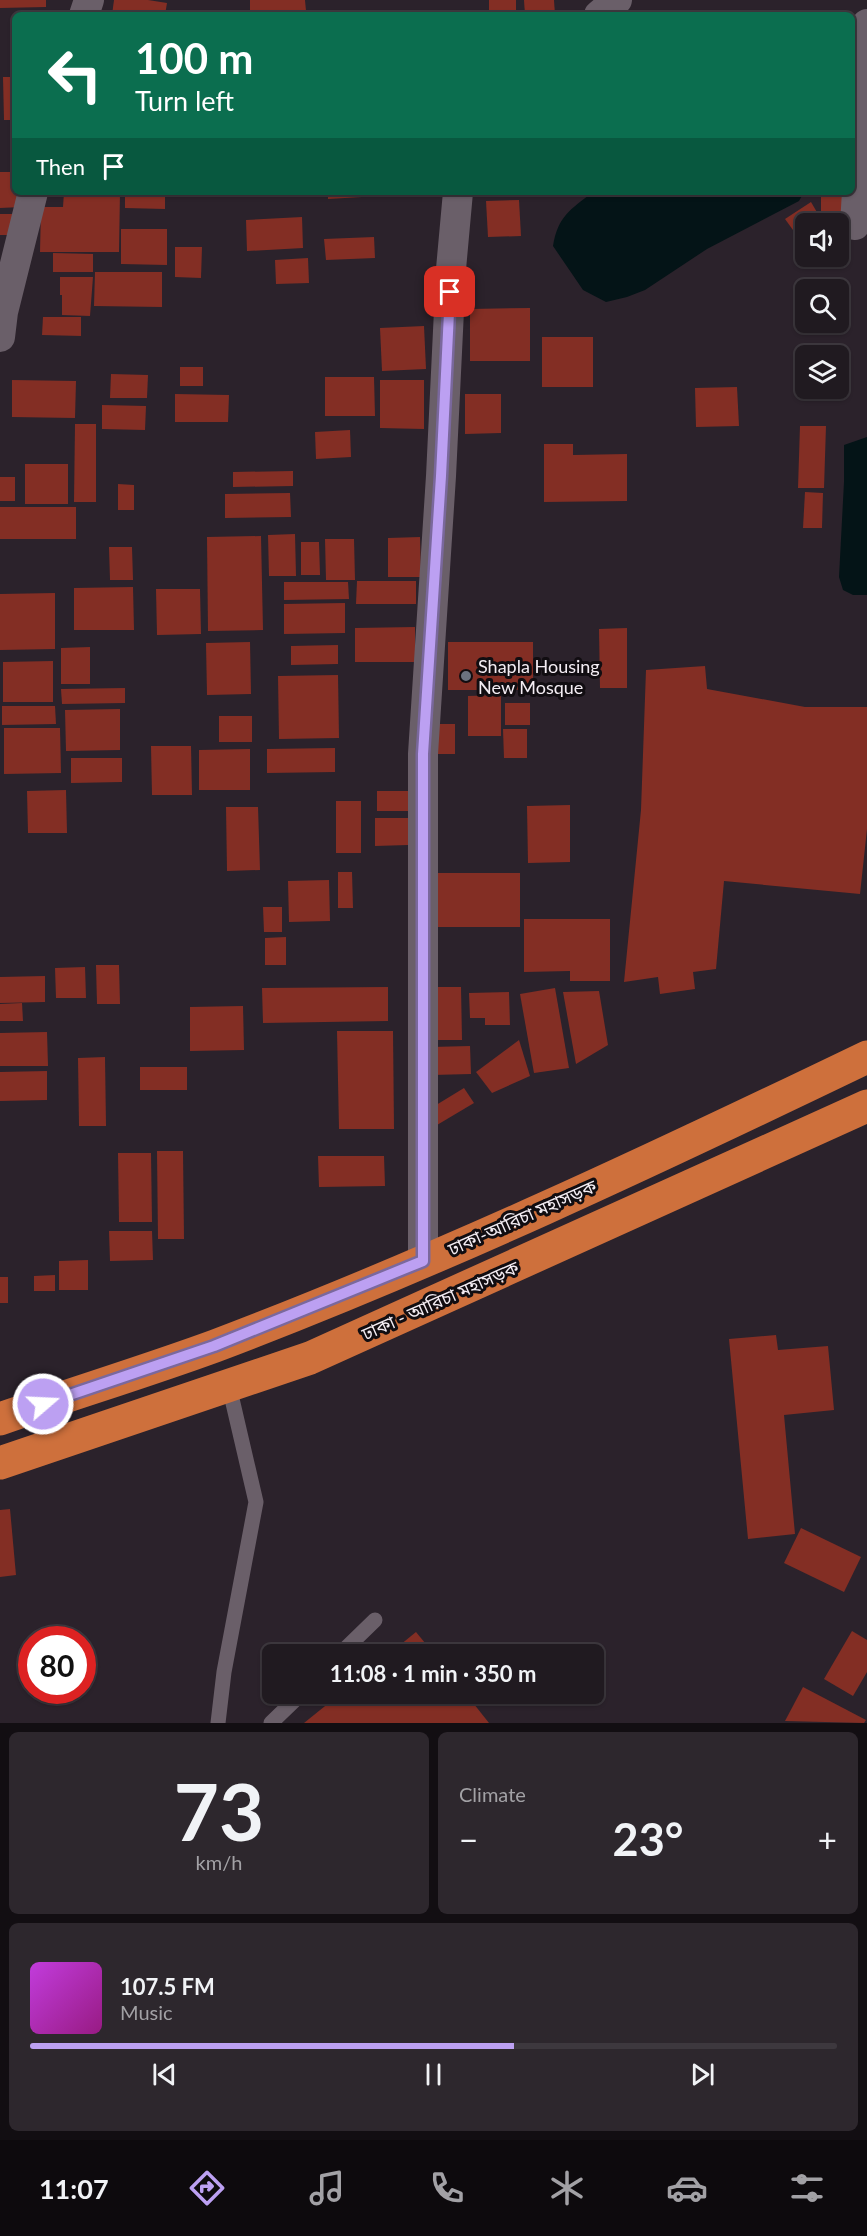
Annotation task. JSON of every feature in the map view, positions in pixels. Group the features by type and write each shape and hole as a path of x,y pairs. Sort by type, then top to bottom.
{"highway":[{"name":"ঢাকা-আরিচা মহাসড়ক","path":"0,1419 214,1346 423,1261 707,1134 867,1058"},
{"name":"ঢাকা - আরিচা মহাসড়ক","path":"0,1462 310,1358 867,1106"}],"street":[{"path":"603,12 617,0"},
{"path":"855,225 867,24"},
{"path":"1,320 32,195"},
{"path":"423,1261 423,754 441,476 451,269 458,195"}],"lane":[{"path":"218,1723 224,1672 256,1502 229,1386"},
{"path":"350,1644 375,1620"},
{"path":"271,1723 291,1704"}],"shaded area":[{"path":"589,195 802,195 799,201 707,249 645,290 606,302 583,290 553,246 558,227 572,209"},
{"path":"867,437 867,595 853,595 843,590 839,577 844,445"}],"building":[{"path":"0,0 46,0 46,7 0,8"},
{"path":"114,0 148,0 167,3 166,12 112,12"},
{"path":"250,0 305,0 306,11 250,12"},
{"path":"489,0 516,0 516,12 489,12"},
{"path":"524,0 554,0 555,12 525,12"},
{"path":"3,77 12,77 12,120 4,120"},
{"path":"0,172 12,172 12,195 20,195 21,207 0,208"},
{"path":"64,195 120,195 119,252 40,252 41,207 63,207"},
{"path":"125,195 165,195 165,209 125,208"},
{"path":"328,195 362,195 362,197 328,199"},
{"path":"821,195 845,196 845,213 821,213"},
{"path":"519,200 521,236 488,237 486,201"},
{"path":"811,202 817,213 795,213 795,229 793,230 785,219"},
{"path":"0,214 17,214 17,235 0,235"},
{"path":"302,217 303,248 247,251 246,220"},
{"path":"121,229 167,229 167,265 121,264"},
{"path":"374,237 375,258 326,260 324,239"},
{"path":"175,247 202,247 201,278 175,277"},
{"path":"53,253 93,254 93,272 53,272"},
{"path":"308,258 309,283 276,284 275,260"},
{"path":"95,272 162,272 162,307 94,306"},
{"path":"60,277 93,277 90,316 62,315"},
{"path":"530,308 530,361 470,361 470,309"},
{"path":"43,317 81,317 81,336 42,335"},
{"path":"424,326 426,369 382,371 380,328"},
{"path":"542,337 593,337 593,387 542,387"},
{"path":"180,367 203,367 203,386 180,386"},
{"path":"111,374 148,375 147,398 110,398"},
{"path":"325,377 374,377 375,416 325,416"},
{"path":"12,380 76,381 75,418 12,417"},
{"path":"380,380 424,380 424,429 380,428"},
{"path":"737,387 739,426 696,427 695,388"},
{"path":"175,394 229,395 228,422 175,422"},
{"path":"465,394 501,394 501,433 465,434"},
{"path":"102,405 146,406 145,430 102,429"},
{"path":"75,424 96,424 96,502 74,502"},
{"path":"800,426 826,426 824,488 798,488"},
{"path":"350,430 351,457 316,459 315,432"},
{"path":"544,444 573,444 573,455 627,454 627,501 544,502"},
{"path":"25,464 68,464 68,504 25,504"},
{"path":"293,471 293,486 233,487 233,472"},
{"path":"0,477 15,477 15,501 0,501"},
{"path":"118,484 134,485 134,510 118,510"},
{"path":"805,492 823,493 822,528 803,528"},
{"path":"290,493 291,517 225,518 225,494"},
{"path":"0,507 76,507 76,539 0,539"},
{"path":"295,534 296,576 269,576 268,535"},
{"path":"261,536 263,630 208,631 207,537"},
{"path":"420,537 421,577 388,577 388,538"},
{"path":"325,539 354,539 355,580 326,580"},
{"path":"301,542 319,542 320,575 301,575"},
{"path":"109,547 132,547 133,580 110,580"},
{"path":"357,581 416,581 416,604 356,604"},
{"path":"284,582 348,582 349,599 284,600"},
{"path":"133,587 134,630 74,630 74,588"},
{"path":"156,589 200,589 201,634 157,635"},
{"path":"55,593 55,649 0,650 0,594"},
{"path":"345,603 345,633 284,634 284,604"},
{"path":"415,627 415,662 355,662 355,628"},
{"path":"627,628 627,688 600,688 599,629"},
{"path":"250,642 251,694 207,695 206,643"},
{"path":"448,642 533,642 533,690 448,690"},
{"path":"338,645 338,664 291,665 291,646"},
{"path":"90,647 90,684 61,684 61,648"},
{"path":"53,661 53,702 3,702 3,662"},
{"path":"705,666 707,689 805,707 867,707 867,829 860,894 724,881 716,969 693,972 695,989 660,994 658,977 624,982 641,810 646,670"},
{"path":"338,675 339,738 279,739 278,676"},
{"path":"125,688 125,703 62,704 61,689"},
{"path":"501,695 501,736 468,736 468,696"},
{"path":"505,703 530,703 530,725 505,725"},
{"path":"2,706 55,706 56,724 2,725"},
{"path":"120,709 120,750 66,751 65,710"},
{"path":"219,716 252,716 252,742 219,742"},
{"path":"433,724 455,724 455,754 433,754"},
{"path":"4,728 60,728 61,773 4,774"},
{"path":"503,729 527,729 527,758 504,758"},
{"path":"151,746 191,746 192,795 152,795"},
{"path":"335,748 335,772 267,773 267,749"},
{"path":"250,749 250,790 199,790 199,750"},
{"path":"71,758 122,758 122,782 71,783"},
{"path":"66,790 67,833 28,833 27,791"},
{"path":"377,791 412,791 412,811 377,811"},
{"path":"336,801 361,801 361,853 336,853"},
{"path":"570,805 570,862 528,863 527,806"},
{"path":"226,807 258,807 260,870 227,871"},
{"path":"375,818 408,818 408,845 375,846"},
{"path":"338,872 352,872 353,908 338,908"},
{"path":"434,873 520,873 520,927 434,927"},
{"path":"329,880 330,921 289,922 288,881"},
{"path":"263,907 282,907 282,932 264,932"},
{"path":"524,919 610,919 610,981 570,981 570,971 524,972"},
{"path":"286,937 286,965 265,965 265,938"},
{"path":"96,965 119,965 120,1004 97,1004"},
{"path":"85,967 86,998 56,998 55,968"},
{"path":"45,976 45,1002 0,1003 0,977"},
{"path":"388,987 388,1021 263,1023 262,988"},
{"path":"434,987 461,987 462,1040 436,1040"},
{"path":"555,988 569,1068 534,1073 520,994"},
{"path":"599,991 608,1045 576,1064 563,992"},
{"path":"509,992 510,1025 485,1025 485,1018 470,1018 469,993"},
{"path":"22,1003 23,1021 0,1021 0,1004"},
{"path":"243,1006 244,1050 190,1051 190,1007"},
{"path":"337,1031 393,1031 394,1129 339,1129"},
{"path":"47,1032 48,1066 0,1066 0,1033"},
{"path":"519,1040 530,1076 492,1093 476,1072"},
{"path":"470,1046 471,1074 432,1075 431,1047"},
{"path":"105,1057 106,1126 79,1126 78,1058"},
{"path":"140,1067 187,1067 187,1090 140,1090"},
{"path":"47,1071 47,1100 0,1101 0,1072"},
{"path":"464,1088 474,1103 437,1125 428,1110"},
{"path":"157,1151 183,1151 184,1239 158,1239"},
{"path":"118,1153 151,1153 152,1222 119,1222"},
{"path":"318,1156 384,1156 385,1186 319,1187"},
{"path":"109,1231 152,1231 153,1260 110,1261"},
{"path":"88,1260 88,1290 59,1290 59,1261"},
{"path":"55,1275 55,1291 34,1291 34,1276"},
{"path":"0,1277 8,1277 8,1303 0,1303"},
{"path":"776,1335 778,1350 828,1346 834,1410 784,1415 795,1534 748,1539 729,1339"},
{"path":"10,1509 16,1575 0,1577 0,1510"},
{"path":"801,1528 861,1557 844,1592 784,1563"},
{"path":"852,1631 867,1640 867,1672 853,1696 824,1679"},
{"path":"416,1632 426,1644 401,1644"},
{"path":"803,1687 866,1720 864,1723 785,1721"},
{"path":"328,1704 474,1704 489,1723 304,1723"}],"place":[{"name":"Shapla Housing New Mosque","path":"466,676"}],"route":[{"path":"43,1404 214,1346 423,1261 423,754 450,292"}]}
